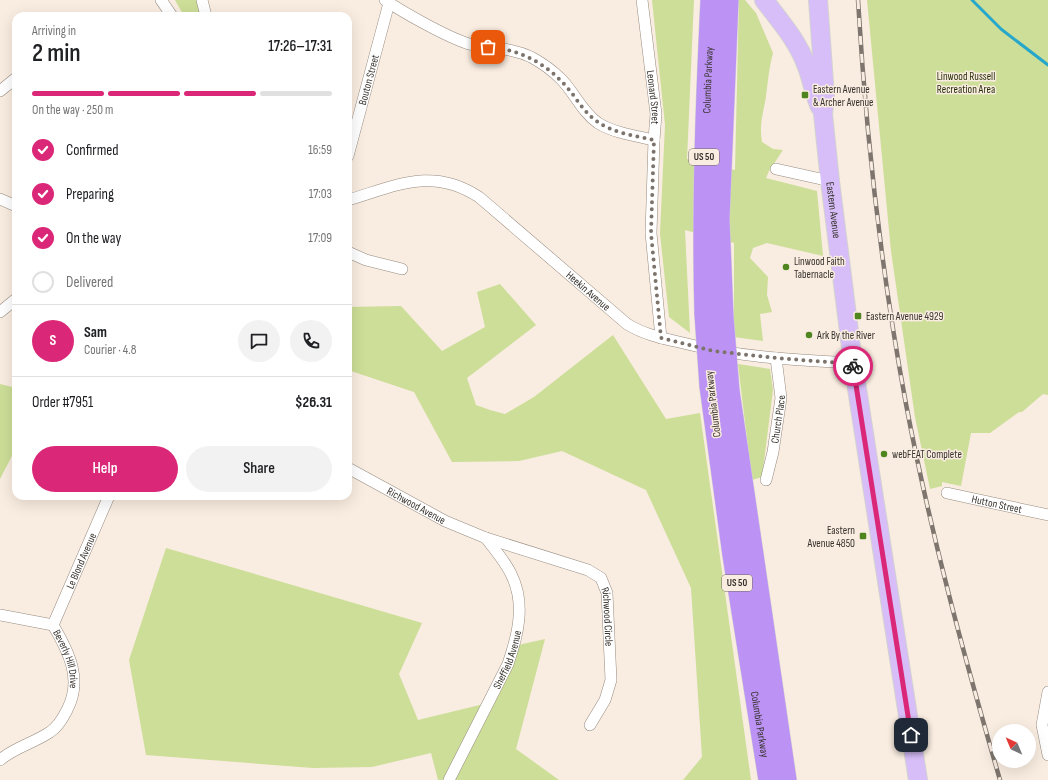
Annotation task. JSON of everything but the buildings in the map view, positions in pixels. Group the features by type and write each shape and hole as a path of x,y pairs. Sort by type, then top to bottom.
{"highway":[{"name":"Columbia Parkway","path":"722,2 703,177 702,237 714,315 746,644 769,780"},
{"name":"Columbia Parkway","path":"720,389 786,780"}],"main road":[{"path":"764,0 795,41 807,66 815,98 823,114"},
{"path":"818,0 826,96 823,114"},
{"name":"Eastern Avenue","path":"823,114 853,364 918,780"}],"street":[{"path":"161,0 169,12"},
{"path":"202,0 205,12"},
{"name":"Leonard Street","path":"642,0 656,114 651,233 661,338"},
{"path":"387,1 452,37 469,44 506,48 530,56 561,79 588,114 598,122 612,129 654,140"},
{"name":"Bouton Street","path":"352,140 387,1"},
{"path":"0,91 12,81"},
{"path":"776,169 830,181"},
{"name":"Heekin Avenue","path":"352,199 412,182 440,180 467,189 479,197 627,324 639,331 713,351 853,364"},
{"path":"0,199 12,204"},
{"path":"352,254 366,260 402,269"},
{"path":"0,312 12,302"},
{"name":"Church Place","path":"766,480 773,452 781,398 776,358"},
{"name":"Richwood Avenue","path":"352,470 445,521 486,538"},
{"name":"Hutton Street","path":"947,493 1048,515"},
{"name":"Le Blond Avenue","path":"53,625 107,500"},
{"name":"Richwood Circle","path":"486,538 588,570 601,578 605,585 611,680 605,700 590,726"},
{"name":"Sheffield Avenue","path":"449,780 508,664 514,646 520,612 519,598 513,578 486,538"},
{"name":"Beverly Hill Drive","path":"0,614 53,625 65,645 72,663 75,681 70,704 64,717 51,732 16,748 0,760"},
{"path":"1048,692 1042,725 1048,755"}],"green space":[{"path":"175,0 198,0 200,12 182,12"},
{"path":"652,0 694,0 687,159 735,170 739,0 745,0 756,13 773,53 762,119 761,135 762,142 773,149 783,150 766,178 817,191 823,256 767,243 753,248 750,258 768,277 767,295 772,312 760,314 763,341 734,337 734,243 685,230 690,333 669,317 660,234 665,125"},
{"name":"Linwood Russell Recreation Area","path":"867,0 1048,0 1048,395 1043,394 1022,412 1019,412 990,433 971,433 961,486 942,482 942,486 930,489 915,417 891,251"},
{"path":"500,284 536,325 467,378 476,405 505,414 534,397 613,335 666,419 700,413 751,780 683,780 702,757 691,588 646,490 562,451 519,461 452,462 414,392 352,371 352,307 401,306 442,351 485,327 477,292"},
{"path":"738,364 770,369 773,390 762,477 752,480"},
{"path":"0,384 12,387 12,456 0,479"},
{"path":"166,548 422,623 399,674 418,720 488,703 514,646 545,639 516,749 559,780 438,780 431,753 372,767 313,768 146,755 129,660"}],"waterway":[{"path":"972,0 1001,29 1048,65"}],"railway":[{"path":"858,0 865,102 876,203 889,303 906,404 915,452 948,593 1000,780"}],"way so far":[{"path":"488,47 506,48 530,56 561,79 588,114 598,122 612,129 654,140 651,233 661,338 713,351 853,364 853,366"}],"place":[{"name":"Eastern Avenue & Archer Avenue","path":"805,95"},
{"name":"Linwood Faith Tabernacle","path":"786,267"},
{"name":"Eastern Avenue 4929","path":"858,316"},
{"name":"Ark By the River","path":"809,335"},
{"name":"webFEAT Complete","path":"884,454"},
{"name":"Eastern Avenue 4850","path":"863,536"}],"route":[{"path":"853,366 911,735"}]}
